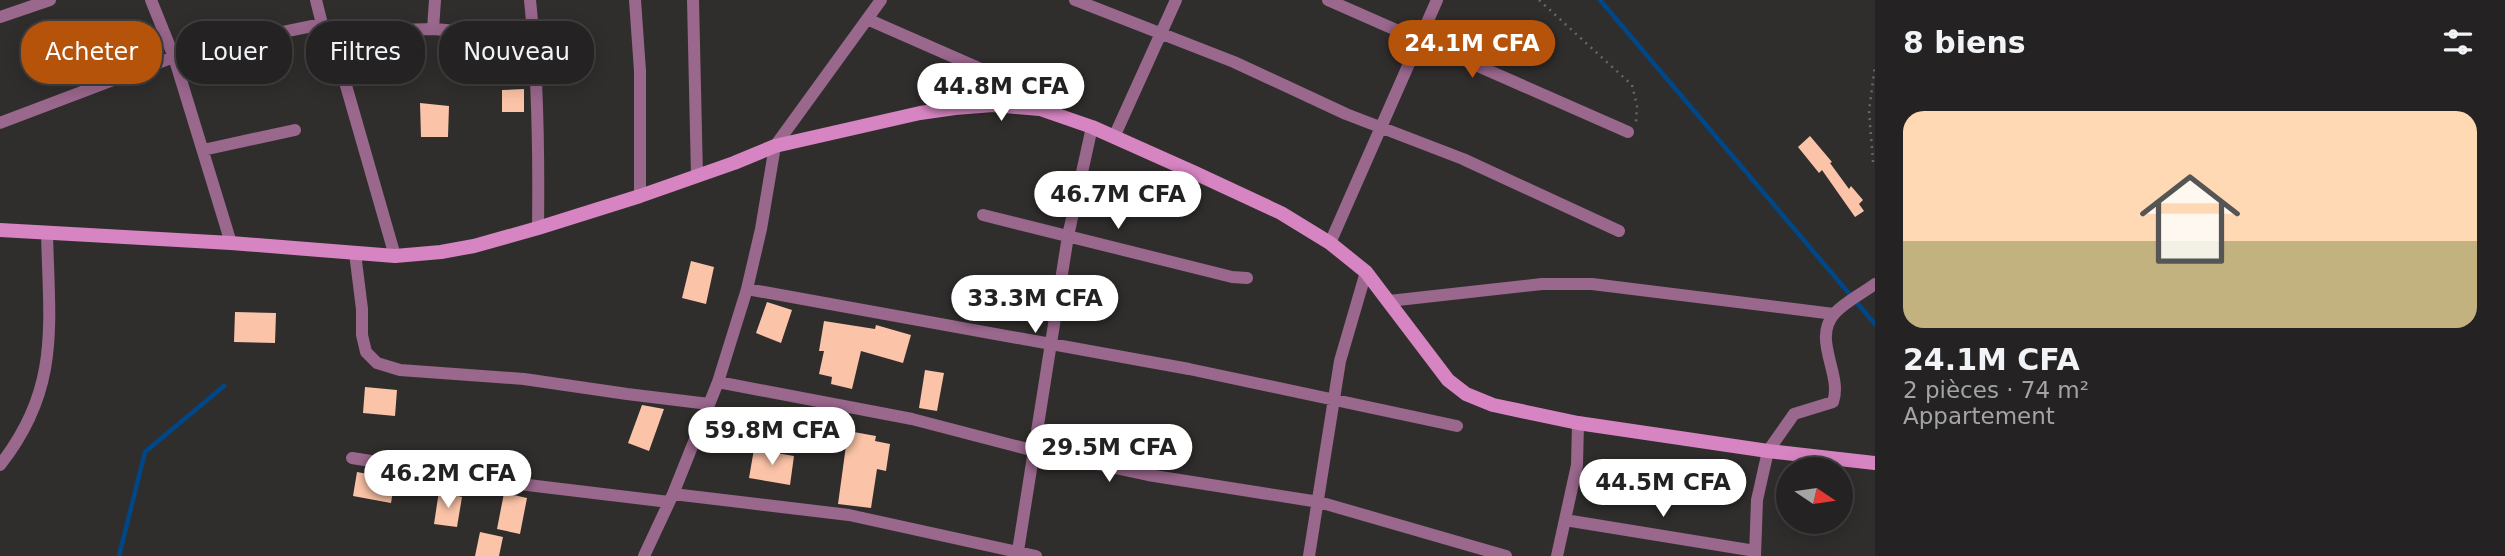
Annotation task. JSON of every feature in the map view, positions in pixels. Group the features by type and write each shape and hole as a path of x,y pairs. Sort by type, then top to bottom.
{"street":[{"path":"0,17 50,0"},
{"path":"151,0 174,57 231,243"},
{"path":"316,0 322,21"},
{"path":"433,29 435,0"},
{"path":"530,0 532,21"},
{"path":"635,0 640,71 640,196"},
{"path":"694,0 696,176"},
{"path":"644,556 671,498 718,382 747,289 761,229 775,146 881,0"},
{"path":"1075,0 1234,62 1298,93 1463,159 1619,231"},
{"path":"1114,137 1176,0"},
{"path":"1328,0 1629,132"},
{"path":"1330,243 1437,0"},
{"path":"867,19 1006,80 1040,109"},
{"path":"425,29 439,29"},
{"path":"0,123 174,57 224,44 306,31"},
{"path":"346,84 395,256"},
{"path":"536,84 538,228"},
{"path":"0,230 231,243 395,256 441,252 474,246 538,228 640,196 775,146 932,112 993,105 1040,109 1092,127 1281,214 1330,243 1366,272 1448,380 1466,394 1493,405 1578,423 1768,451 1875,463"},
{"path":"1018,551 1068,236 1092,127"},
{"path":"202,150 295,130"},
{"path":"983,215 1232,277 1247,278"},
{"path":"0,465 25,432 43,382 51,332 47,233"},
{"path":"355,253 362,309 362,335 366,352 377,363 400,370 524,379 709,404"},
{"path":"1309,556 1340,361 1366,272"},
{"path":"1389,301 1542,284 1592,284 1834,314"},
{"path":"1565,520 1755,554 1756,500 1768,451 1794,414 1833,402 1837,391 1827,352 1826,335 1834,314 1875,284"},
{"path":"747,289 1189,369 1457,426"},
{"path":"718,382 912,419 1035,451 1148,475 1319,502 1506,556"},
{"path":"1557,556 1577,465 1578,423"},
{"path":"352,458 503,482 849,515 1036,556"}],"path":[{"path":"1539,0 1632,85 1637,106 1636,125 1629,132"},
{"path":"1873,162 1868,111 1875,66"}],"building":[{"path":"524,89 524,112 502,112 502,90"},
{"path":"420,103 449,106 448,137 421,137"},
{"path":"1810,136 1832,162 1830,163 1849,189 1851,186 1863,200 1859,204 1864,211 1855,217 1822,170 1819,173 1798,147"},
{"path":"691,261 714,267 706,304 682,298"},
{"path":"767,302 792,310 781,343 756,333"},
{"path":"235,312 276,313 275,343 234,342"},
{"path":"824,321 875,329 876,325 911,335 903,363 861,351 852,389 831,384 832,377 819,374 824,351 819,351"},
{"path":"925,370 944,373 937,411 919,408"},
{"path":"365,387 397,390 395,416 363,413"},
{"path":"642,405 664,409 649,451 628,443"},
{"path":"848,431 876,436 875,441 890,444 886,471 877,469 871,508 838,504"},
{"path":"754,449 794,456 790,485 749,478"},
{"path":"357,472 395,479 391,503 353,496"},
{"path":"439,491 462,497 457,527 434,524"},
{"path":"504,493 527,498 520,534 497,529"},
{"path":"480,532 503,537 499,556 475,556"}],"waterway":[{"path":"1600,0 1875,324"},
{"path":"119,556 145,452 224,386"}]}
